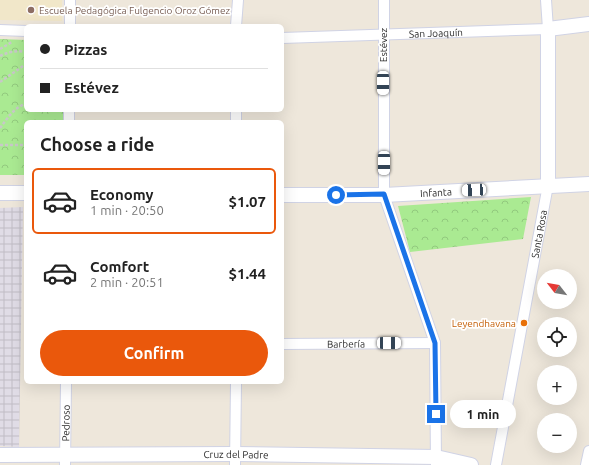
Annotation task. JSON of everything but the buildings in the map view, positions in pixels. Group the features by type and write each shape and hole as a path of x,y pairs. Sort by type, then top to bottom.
{"street":[{"path":"70,0 70,24"},
{"path":"236,24 238,0"},
{"name":"Estévez","path":"384,0 384,194 435,343 436,461"},
{"name":"Santa Rosa","path":"496,465 548,185 548,29 546,0"},
{"name":"San Joaquín","path":"284,38 548,29 589,24"},
{"path":"0,30 24,31"},
{"name":"Infanta","path":"284,195 384,194 589,184"},
{"path":"0,193 24,193"},
{"name":"Barbería","path":"284,344 435,343"},
{"name":"Pedroso","path":"65,460 66,384"},
{"path":"235,460 236,384"},
{"path":"586,465 589,451"},
{"name":"Cruz del Padre","path":"0,455 65,460 436,461 471,465"}],"path":[{"path":"0,49 16,40"},
{"path":"0,56 10,52 24,52"},
{"path":"0,82 24,65"},
{"path":"0,128 11,114 24,104"},
{"path":"0,145 24,145"}],"shaded area":[{"name":"Escuela Pedagógica Fulgencio Oroz Gómez","path":"0,0 62,0 62,21 0,20"},
{"path":"23,207 19,447 0,446 0,208"}],"green space":[{"path":"0,39 24,40 24,112 63,112 63,120 24,120 24,175 0,175"},
{"path":"531,197 523,239 410,252 398,206"}],"place":[{"name":"Escuela Pedagógica Fulgencio Oroz Gómez","path":"31,10"},
{"name":"Leyendhavana","path":"524,323"}],"route":[{"path":"336,195 384,194 435,343 436,414"}]}
